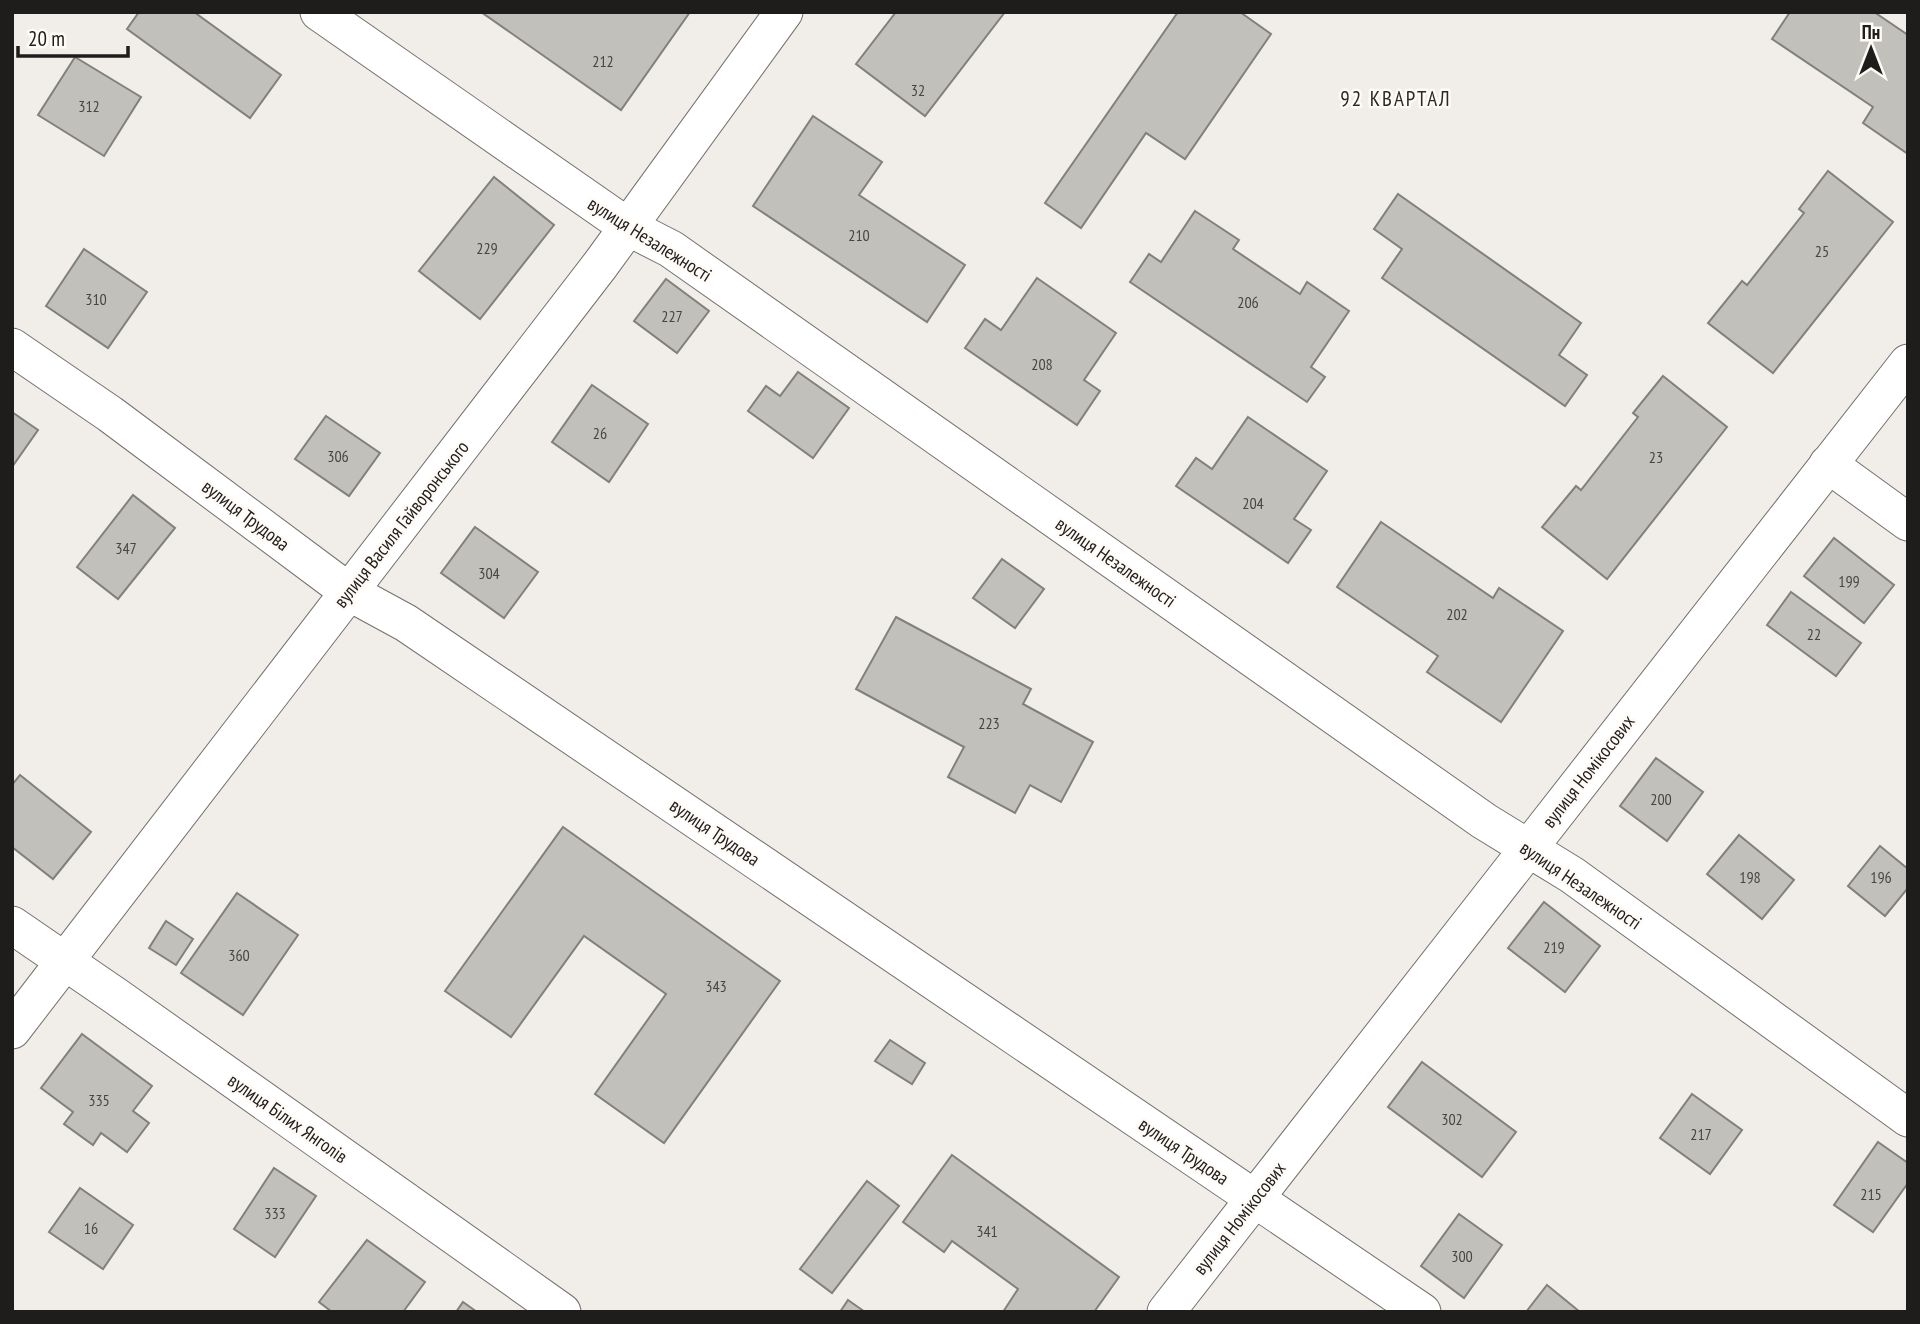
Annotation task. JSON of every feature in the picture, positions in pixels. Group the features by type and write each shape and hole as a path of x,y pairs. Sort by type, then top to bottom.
{"street":[{"name":"вулиця Незалежності","path":"319,12 628,227 671,249 1483,821 1572,875 1908,1118"},
{"name":"вулиця Василя Гайворонського","path":"12,1030 628,227 784,12"},
{"name":"вулиця Трудова","path":"12,347 110,414 349,592 407,623 1422,1312"},
{"name":"вулиця Номікосових","path":"1166,1312 1908,363"},
{"path":"1828,464 1908,522"},
{"name":"вулиця Білих Янголів","path":"12,925 562,1312"}],"building":[{"path":"139,12 194,12 281,75 250,118 127,29"},
{"path":"481,12 690,12 621,110"},
{"path":"896,12 1005,12 925,116 856,64"},
{"path":"1178,12 1240,12 1271,34 1185,159 1146,133 1081,228 1045,203"},
{"path":"1790,12 1874,12 1908,35 1908,154 1863,123 1873,107 1772,39"},
{"path":"75,57 141,97 104,156 38,115"},
{"path":"813,116 882,162 859,195 965,265 927,322 753,206"},
{"path":"1828,171 1893,222 1773,373 1708,323 1742,281 1747,285 1804,213 1799,209"},
{"path":"494,177 554,225 480,319 419,271"},
{"path":"1398,194 1581,323 1559,355 1587,375 1565,406 1382,278 1402,249 1374,229"},
{"path":"1195,211 1239,240 1233,249 1300,294 1307,282 1349,311 1311,367 1325,377 1307,402 1130,282 1149,254 1161,262"},
{"path":"84,249 147,292 108,348 46,306"},
{"path":"1037,278 1116,333 1084,380 1100,391 1077,425 965,348 985,319 1001,330"},
{"path":"666,279 709,311 677,353 634,321"},
{"path":"798,372 849,408 813,458 748,411 766,386 780,396"},
{"path":"1663,376 1727,427 1607,579 1542,527 1576,486 1581,490 1638,417 1633,413"},
{"path":"592,385 648,424 609,482 552,442"},
{"path":"12,412 38,430 12,467"},
{"path":"326,416 380,453 349,496 295,459"},
{"path":"1248,417 1327,471 1294,519 1311,530 1288,563 1176,486 1196,458 1212,469"},
{"path":"133,495 175,528 118,599 77,567"},
{"path":"1381,522 1493,598 1499,588 1563,631 1501,722 1427,672 1438,656 1337,587"},
{"path":"475,527 538,572 504,618 441,573"},
{"path":"1834,538 1894,585 1864,623 1804,576"},
{"path":"1002,559 1044,589 1015,628 973,598"},
{"path":"1791,592 1861,643 1836,676 1767,625"},
{"path":"896,617 1031,689 1023,704 1093,742 1061,802 1030,785 1015,813 948,777 964,747 856,689"},
{"path":"1656,758 1703,792 1667,841 1620,806"},
{"path":"20,775 91,832 53,879 12,847 12,785"},
{"path":"563,827 780,981 664,1143 595,1094 666,994 584,936 511,1037 445,991"},
{"path":"1739,835 1794,880 1762,919 1707,874"},
{"path":"1880,846 1908,869 1908,888 1885,916 1848,886"},
{"path":"237,893 298,935 243,1015 181,973"},
{"path":"1544,902 1600,946 1565,992 1508,948"},
{"path":"166,921 193,939 176,965 149,948"},
{"path":"82,1034 152,1086 133,1111 149,1123 127,1152 101,1133 93,1145 64,1124 73,1112 41,1088"},
{"path":"890,1040 925,1063 912,1084 875,1061"},
{"path":"1422,1062 1516,1132 1482,1177 1388,1107"},
{"path":"1692,1094 1742,1130 1710,1174 1660,1138"},
{"path":"1878,1142 1908,1163 1908,1183 1873,1232 1834,1205"},
{"path":"952,1155 1119,1277 1094,1312 1003,1312 1018,1289 952,1241 944,1252 903,1222"},
{"path":"274,1168 316,1196 275,1257 234,1229"},
{"path":"867,1181 899,1206 832,1293 800,1269"},
{"path":"80,1188 133,1225 103,1269 49,1232"},
{"path":"1459,1214 1502,1245 1464,1298 1421,1266"},
{"path":"367,1240 425,1282 403,1312 332,1312 319,1302"},
{"path":"1547,1285 1580,1312 1526,1312"},
{"path":"848,1300 865,1312 840,1312"},
{"path":"463,1302 477,1312 456,1312"}],"district":[{"name":"92 КВАРТАЛ","path":"1396,99"}]}
